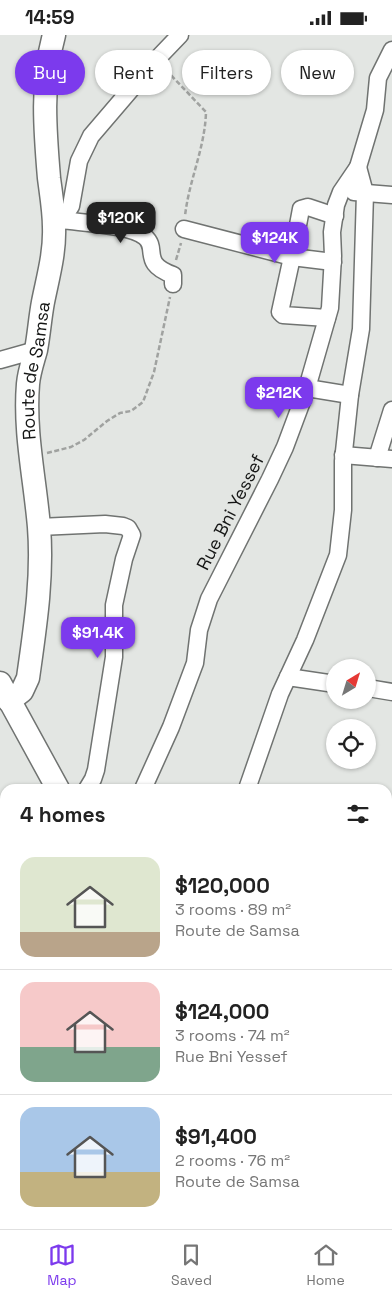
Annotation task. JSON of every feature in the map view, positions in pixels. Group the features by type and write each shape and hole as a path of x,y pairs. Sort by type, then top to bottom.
{"street":[{"name":"Route de Samsa","path":"5,692 22,691 28,678 41,576 39,527 30,454 28,383 36,350 43,300 52,264 58,224 48,163 45,93 49,55 54,35"},
{"path":"166,50 180,35"},
{"name":"Rue Bni Yessef","path":"145,784 171,727 195,663 199,630 209,599 285,447 307,388 330,308 333,262 332,232 341,192 358,167 385,81 392,49"},
{"path":"58,224 71,206 76,171 91,136 126,95"},
{"path":"249,784 280,694 319,606 338,555 343,510 343,455 350,395 361,329 365,193 358,167"},
{"path":"341,192 392,195"},
{"path":"327,318 280,314 280,308 301,209 308,207 335,216"},
{"path":"58,224 126,229 144,236 148,240 153,262 161,270 173,275 173,284"},
{"path":"184,229 292,257 333,262"},
{"path":"0,361 36,350"},
{"path":"307,388 350,395"},
{"path":"343,455 384,459 392,410"},
{"path":"39,527 115,524 128,528 132,535 124,559 114,605 114,657 96,770 90,784"},
{"path":"288,677 326,683"},
{"path":"376,690 392,692"},
{"path":"5,692 55,784"}],"path":[{"path":"172,77 196,103"},
{"path":"30,454 48,453 71,447 84,440 107,421"}]}
